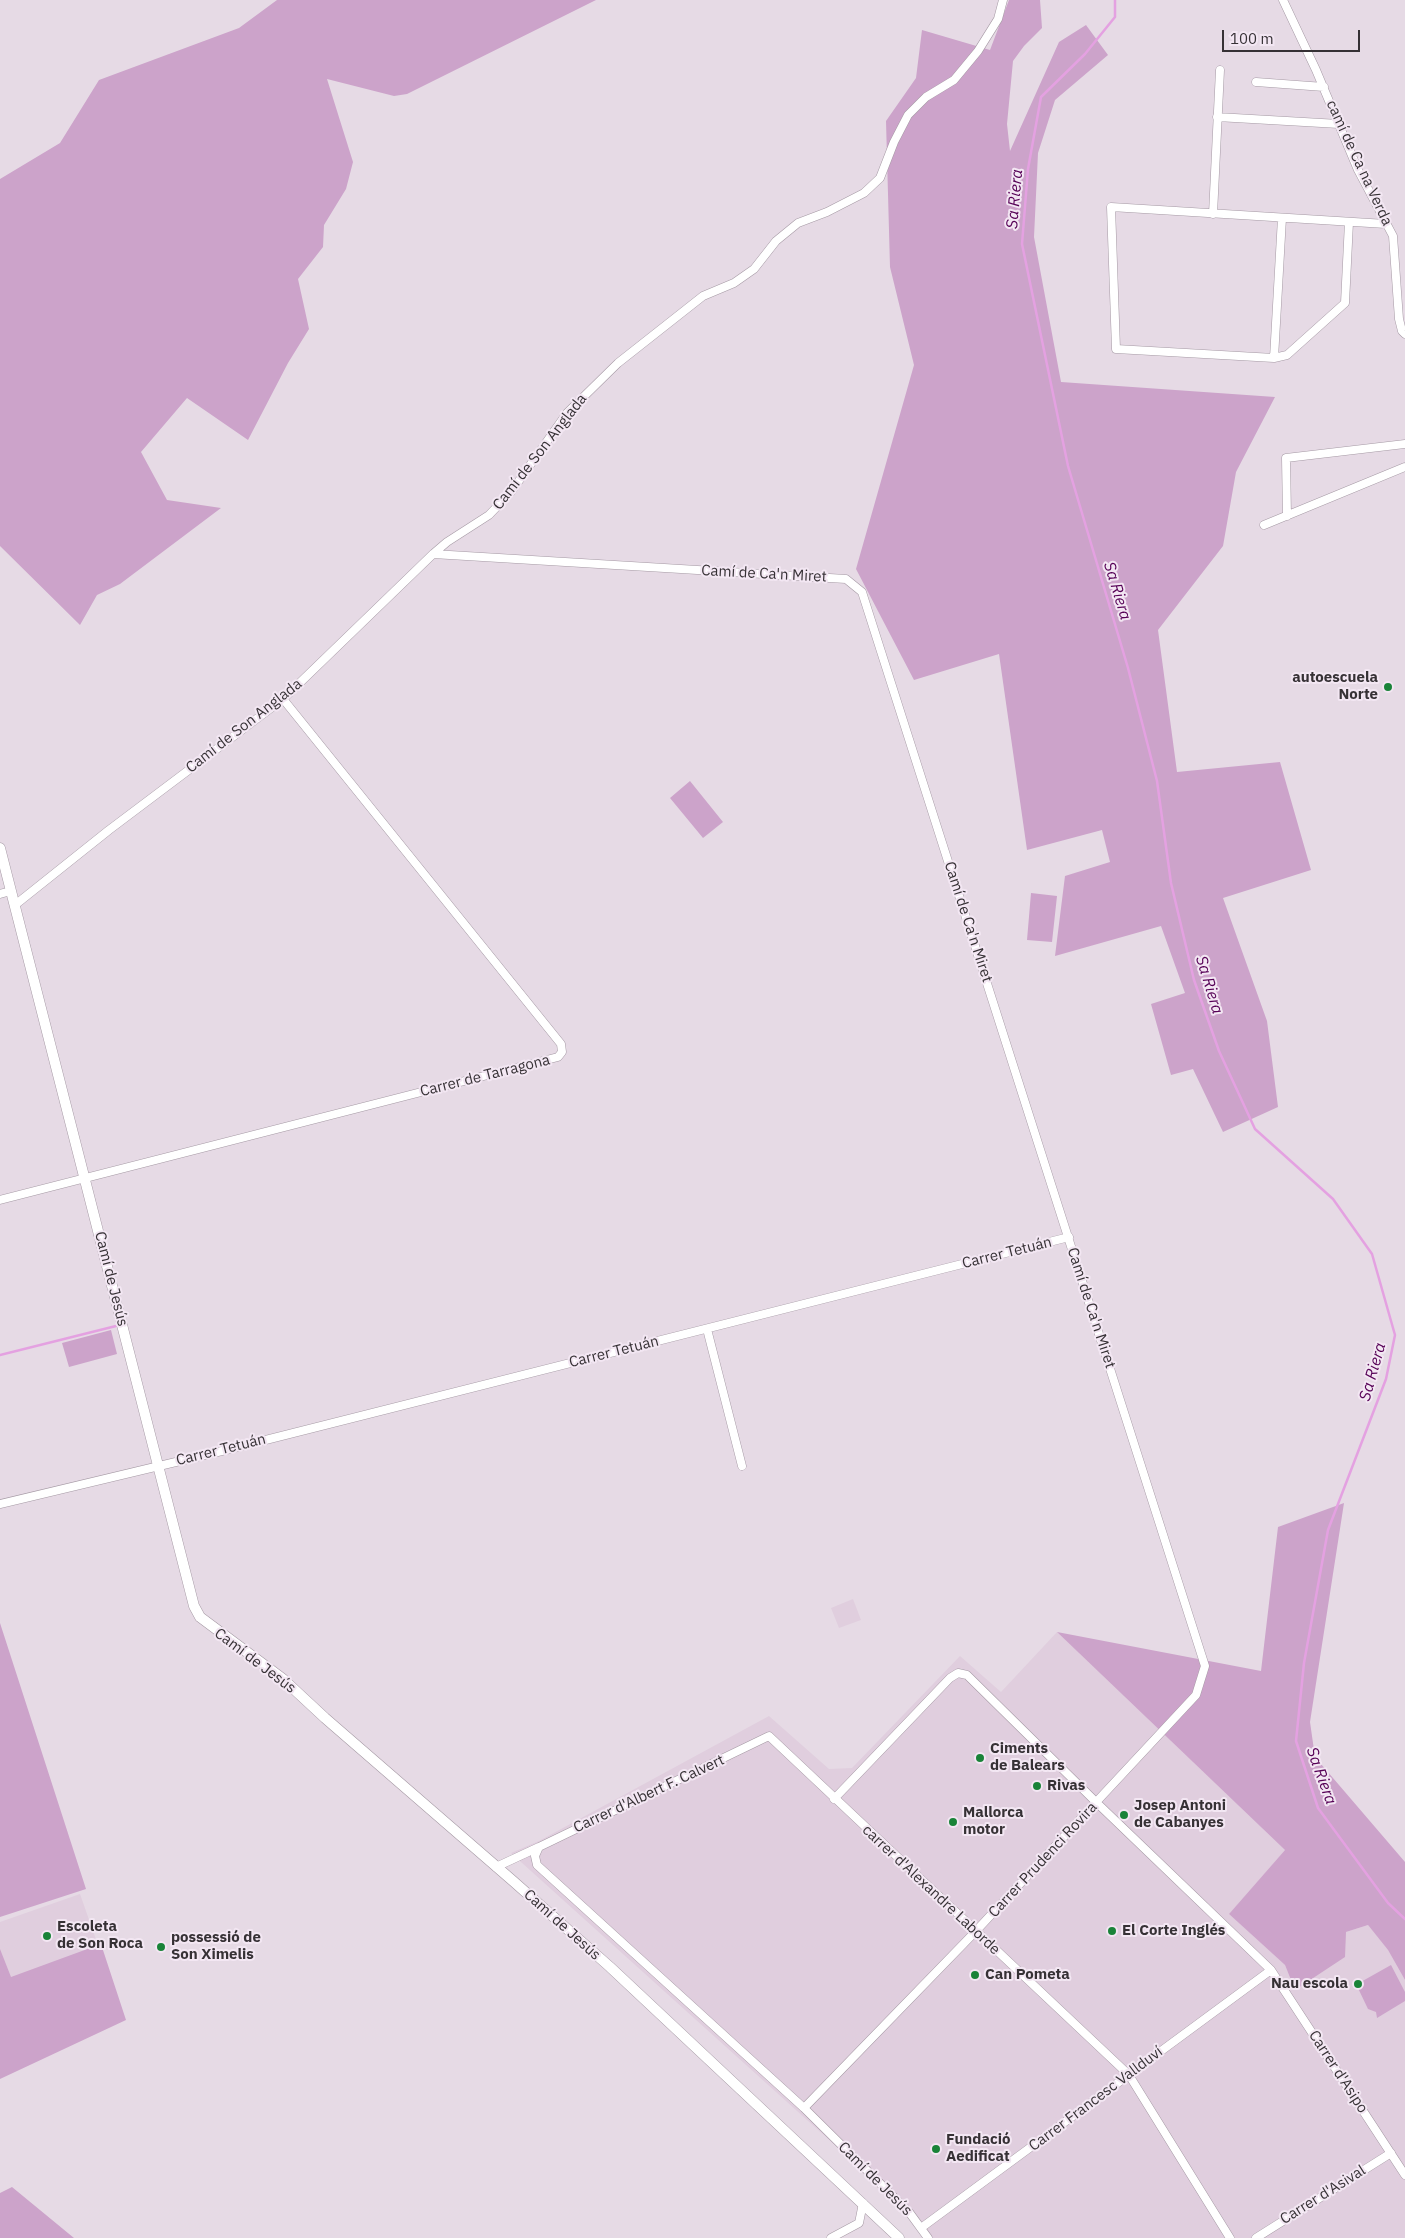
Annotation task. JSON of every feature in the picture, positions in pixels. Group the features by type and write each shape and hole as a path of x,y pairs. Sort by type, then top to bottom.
{"street":[{"name":"Camí de Son Anglada","path":"15,906 109,830 283,699 446,542 489,515 511,492 567,413 618,363 703,296 734,283 754,269 776,241 798,224 864,194 880,178 894,142 908,115 926,97 954,80 978,51 998,19 1003,0"},
{"name":"camí de Ca na Verda","path":"1283,0 1324,87 1361,177 1393,236 1399,319 1402,331 1405,334"},
{"path":"1213,214 1220,70"},
{"path":"1256,82 1324,87"},
{"path":"1217,117 1339,124"},
{"path":"1349,222 1345,303 1287,355 1274,358 1116,349 1112,207 1386,224"},
{"path":"1274,358 1282,218"},
{"path":"1288,516 1286,458 1405,444"},
{"path":"1264,525 1405,467"},
{"name":"Camí de Ca'n Miret","path":"433,554 846,578 862,592 1205,1666"},
{"name":"Carrer de Tarragona","path":"0,1200 558,1057 562,1052 561,1044 283,699"},
{"name":"Camí de Jesús","path":"0,848 194,1606 200,1617 283,1679 325,1718 610,1967 899,2238"},
{"path":"0,894 11,891"},
{"name":"Carrer Tetuán","path":"0,1504 1069,1238"},
{"path":"707,1329 742,1466"},
{"name":"Carrer Prudenci Rovira","path":"804,2108 975,1932 1196,1696 1205,1666"},
{"name":"Carrer d'Asipo","path":"834,1799 950,1678 958,1673 967,1675 1096,1803 1271,1970 1405,2175"},
{"name":"Carrer d'Albert F. Calvert","path":"496,1867 769,1736"},
{"name":"carrer d'Alexandre Laborde","path":"769,1736 1129,2075 1230,2238"},
{"name":"Camí de Jesús","path":"539,1847 534,1856 537,1865 804,2108 909,2212 928,2238"},
{"name":"Carrer Francesc Vallduví","path":"922,2228 1271,1970"},
{"name":"Carrer d'Asival","path":"1256,2238 1391,2153"},
{"path":"831,2238 859,2223 863,2204"}],"shaded area":[{"path":"277,0 596,0 407,94 394,96 327,79 353,162 346,189 324,225 323,247 298,279 309,329 288,363 248,440 187,398 141,452 167,500 221,508 120,584 97,595 80,625 0,546 0,179 60,143 99,80 239,28"},
{"path":"1009,0 1040,0 1042,28 1024,46 1013,61 1007,124 1010,151 1059,42 1086,25 1108,55 1055,100 1038,153 1034,237 1061,382 1275,397 1236,472 1223,546 1158,630 1177,772 1280,762 1311,870 1223,898 1267,1021 1278,1107 1223,1132 1193,1069 1171,1075 1151,1004 1185,993 1161,926 1055,956 1065,876 1110,862 1102,830 1027,850 999,654 914,680 856,569 914,365 890,267 886,121 916,78 922,30 990,50"},
{"path":"690,781 723,822 703,838 670,798"},
{"path":"1031,893 1057,896 1052,942 1027,940"},
{"path":"111,1330 117,1354 69,1367 62,1343"},
{"path":"1344,1503 1310,1722 1315,1757 1405,1862 1405,1980 1388,1950 1368,1925 1346,1932 1345,1957 1295,1990 1285,1965 1229,1914 1285,1850 1057,1632 1261,1671 1278,1527"},
{"path":"853,1599 861,1620 839,1628 831,1608"},
{"path":"0,1623 86,1889 0,1917"},
{"path":"1057,1632 1285,1850 1229,1914 1285,1965 1295,1989 1346,1932 1368,1925 1388,1950 1405,1980 1405,2238 928,2238 909,2212 511,1853 539,1841 769,1716 829,1769 852,1768 960,1656 1001,1692"},
{"name":"Escoleta de Son Roca","path":"80,1894 100,1951 10,1982 0,1953 0,1922"},
{"path":"101,1944 126,2020 0,2079 0,1949 11,1977"},
{"path":"1391,1965 1405,1992 1405,2001 1377,2018 1376,2012 1368,2009 1357,1986 1359,1983"},
{"path":"12,2187 74,2238 0,2238 0,2193"}],"waterway":[{"name":"Sa Riera","path":"1115,0 1115,17 1085,54 1041,97 1028,169 1022,244 1068,466 1128,668 1157,781 1171,883 1194,980 1219,1051 1255,1129 1333,1199 1372,1254 1395,1335 1386,1379 1328,1530 1304,1663 1296,1741 1318,1808 1388,1903 1405,1919"},
{"path":"0,1355 116,1326"}],"place":[{"name":"autoescuela Norte","path":"1388,687"},
{"name":"Ciments de Balears","path":"980,1758"},
{"name":"Rivas","path":"1037,1786"},
{"name":"Josep Antoni de Cabanyes","path":"1124,1815"},
{"name":"Mallorca motor","path":"953,1822"},
{"name":"El Corte Inglés","path":"1112,1931"},
{"name":"Escoleta de Son Roca","path":"47,1936"},
{"name":"possessió de Son Ximelis","path":"161,1947"},
{"name":"Can Pometa","path":"975,1975"},
{"name":"Nau escola","path":"1358,1984"},
{"name":"Fundació Aedificat","path":"936,2149"}]}
